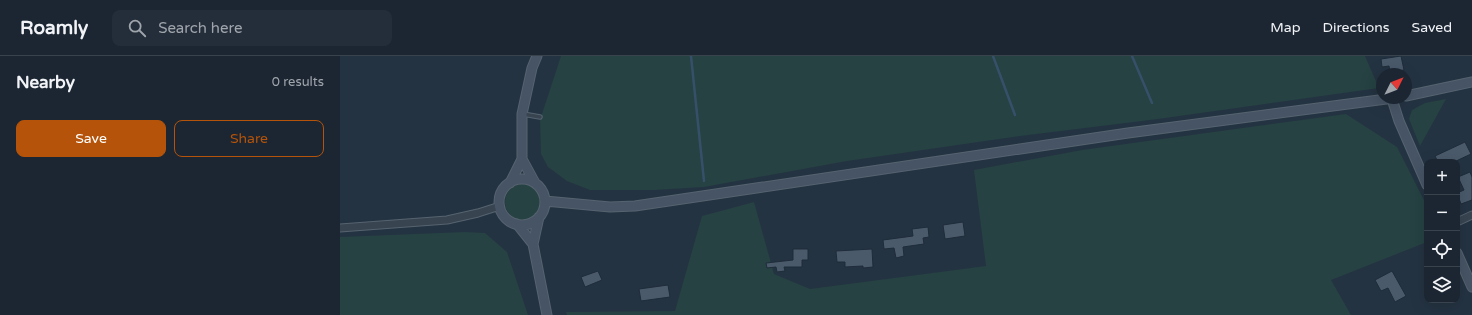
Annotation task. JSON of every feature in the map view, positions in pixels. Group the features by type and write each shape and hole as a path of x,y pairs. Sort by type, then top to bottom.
{"street":[{"path":"533,244 517,224 505,217 500,206 501,193 510,183 522,159 522,114 532,68 537,56"},
{"path":"1412,95 1472,82"},
{"path":"545,201 610,207 635,206 1128,133 1376,100"},
{"path":"1395,104 1399,121 1424,178"},
{"path":"522,159 535,183 540,188 545,201 539,217 533,244 547,315"},
{"path":"510,183 522,179 535,183"},
{"path":"340,228 447,220 500,206"},
{"path":"1460,221 1472,215"},
{"path":"517,224 530,224 539,217"},
{"path":"1460,260 1472,286"}],"lane":[{"path":"522,114 540,117"}],"green space":[{"path":"561,56 1365,56 1376,81 1376,88 1158,119 1020,136 847,161 704,187 654,190 590,190 567,181 548,167 541,154 540,117"},
{"path":"1446,99 1420,146 1409,119 1412,110 1425,103"},
{"path":"1346,114 1397,147 1424,200 1424,243 1331,280 1351,315 567,315 566,312 675,311 702,216 754,202 774,274 810,289 986,266 974,170 1082,150"},
{"path":"527,184 536,189 540,195 540,209 536,215 527,220 519,220 510,215 506,209 505,198 510,189 516,185"},
{"path":"465,232 485,233 507,252 528,315 340,315 340,237"}],"building":[{"path":"1401,56 1404,68 1389,68 1389,66 1382,67 1381,59"},
{"path":"1465,142 1471,154 1460,159 1436,159 1435,156"},
{"path":"1470,172 1472,177 1472,200 1461,204 1460,192 1464,190 1460,181 1460,176"},
{"path":"963,222 965,236 945,239 943,225"},
{"path":"928,227 929,237 923,238 924,244 903,247 904,256 896,258 894,248 884,249 883,240 913,236 912,229"},
{"path":"793,249 808,249 808,260 802,260 802,267 784,267 785,271 777,272 776,267 767,268 766,263 793,260"},
{"path":"872,249 873,267 845,267 845,262 837,262 836,251"},
{"path":"598,271 602,280 585,287 581,277"},
{"path":"1392,271 1406,296 1395,302 1388,288 1381,291 1375,280"},
{"path":"668,285 670,297 641,301 639,289"}],"waterway":[{"path":"691,56 704,181"},
{"path":"993,56 1015,115"},
{"path":"1132,56 1152,103"}]}
